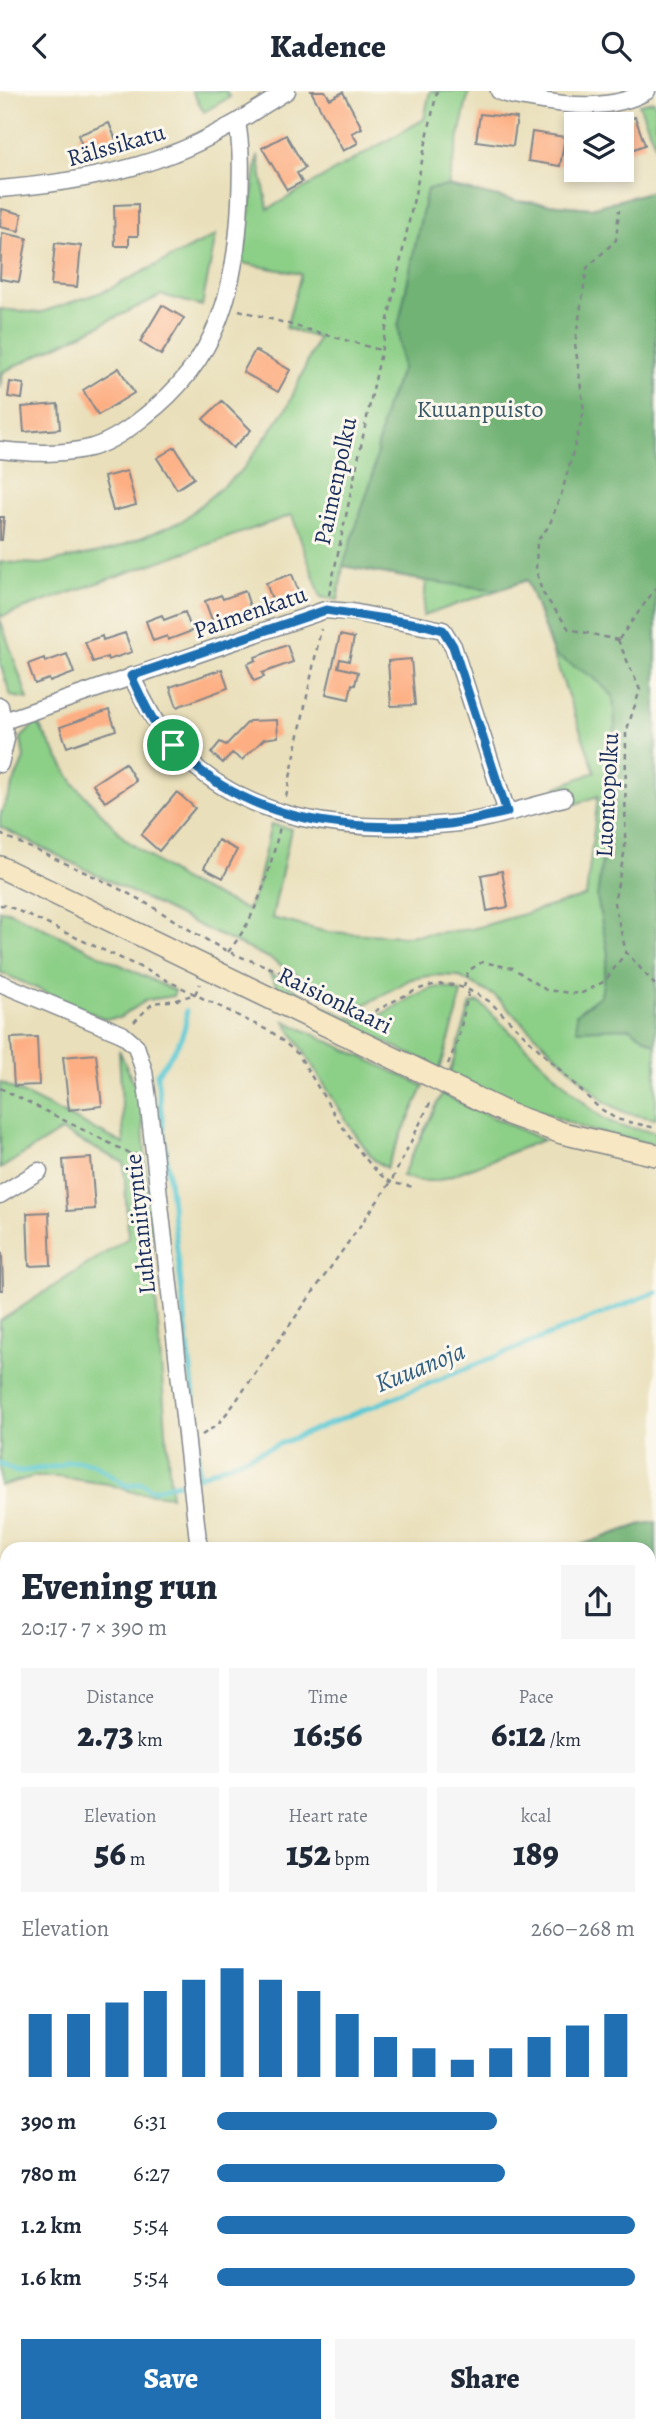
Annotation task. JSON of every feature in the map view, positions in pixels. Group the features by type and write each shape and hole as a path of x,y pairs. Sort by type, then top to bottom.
{"main road":[{"name":"Raisionkaari","path":"0,867 509,1114 612,1147 656,1155"}],"street":[{"name":"Rälssikatu","path":"0,189 57,184 109,173 174,154 237,122 287,91"},
{"path":"499,91 545,102 590,106 635,98 647,91"},
{"path":"0,450 33,454 86,449 127,430 167,399 202,356 225,306 238,241 242,149 237,122"},
{"name":"Paimenkatu","path":"2,713 131,676 326,610 443,630 453,646 507,812"},
{"path":"131,676 155,722 173,745 195,766 250,801 283,815 339,825 451,824 564,798"},
{"path":"0,764 6,739 2,713"},
{"path":"0,983 122,1034"},
{"name":"Luhtaniityntie","path":"122,1034 136,1046 144,1071 198,1542"},
{"path":"0,1195 39,1171"}],"path":[{"name":"Paimenpolku","path":"228,952 253,917 272,860 283,815 437,91"},
{"path":"619,209 616,240 587,268 575,343 584,411 562,492 549,526 537,541 536,569 542,592 569,629 618,640 656,588"},
{"path":"225,306 381,350"},
{"name":"Luontopolku","path":"618,640 640,690 626,732 625,849 614,903 626,952 656,986"},
{"path":"0,834 82,871 228,952 281,972 359,1016 440,983 470,988 490,1002 598,1107 616,1119 656,1128"},
{"path":"0,905 8,906 273,1033 298,1054 374,1170 391,1182 413,1187"},
{"path":"464,987 468,971 482,963 513,968 546,989 580,994 605,981 626,952"},
{"path":"122,1034 153,1003 195,994 209,968"},
{"path":"448,1064 458,1040 470,988"},
{"path":"0,1088 128,1153 155,1158"},
{"path":"204,1435 217,1425 231,1408 391,1182 432,1099"}],"green space":[{"path":"192,91 226,91 230,97 204,112"},
{"name":"Kuuanpuisto","path":"430,91 469,91 448,186 516,201 591,208 656,190 656,1119 626,1113 605,1102 495,996 458,976 435,975 411,979 366,1004 345,1001 269,958 0,827 0,816 24,758 21,738 37,722 75,785 125,839 185,882 247,910 256,891 271,824 291,829 272,918 327,932 405,936 472,929 586,896 598,796 564,808 557,787 595,772 527,580 423,616 426,581 343,566 338,600 321,597 292,515 0,617 0,562 41,564 114,549 182,521 243,469 288,406 318,338 286,328 301,274 242,263 258,155 268,209 424,119"},
{"path":"654,101 656,107 656,147 639,104"},
{"path":"448,186 516,201 591,208 656,190 656,1045 629,1028 577,1030 576,1014 601,995 608,954 597,898 609,805 615,726 613,696 593,677 554,655 527,580 498,590 426,581 343,566 372,478 385,409 402,368 398,327 427,189"},
{"path":"216,235 202,306 162,295 3,372 0,389 0,309 39,313 105,291"},
{"path":"0,619 28,699 11,696 0,663"},
{"path":"0,910 8,911 175,991 173,996 147,1000 119,1018 105,1019 0,972"},
{"path":"268,972 326,1007 360,1020 378,1016 430,989 445,987 461,992 440,1069 284,992 278,988"},
{"path":"479,1002 589,1107 619,1126 656,1132 656,1145 588,1130 449,1075 471,1004"},
{"path":"285,1021 424,1086 386,1168 373,1159 351,1128"},
{"path":"119,1050 141,1100 171,1496 133,1492 108,1484 58,1477 32,1477 0,1486 0,1321 128,1238 124,1163 61,1131 0,1169 0,1082 124,1144"},
{"path":"442,1094 543,1140 437,1181 418,1181 402,1176"},
{"path":"656,1522 656,1542 589,1542 642,1524"}],"building":[{"path":"311,91 325,91 330,99 343,92 362,128 352,133 358,143 343,151"},
{"path":"480,114 517,118 513,146 476,141"},
{"path":"634,117 645,145 634,149"},
{"path":"109,123 118,145 93,154 89,142 82,145 78,135"},
{"path":"532,132 564,137 560,166 528,161"},
{"path":"286,135 305,168 297,173 302,182 287,190 262,148"},
{"path":"138,204 138,236 129,236 129,246 115,246 114,205"},
{"path":"2,209 22,214 19,231 0,227"},
{"path":"2,233 27,238 19,282 0,279"},
{"path":"55,243 81,246 77,287 51,285"},
{"path":"162,305 184,318 161,355 140,342"},
{"path":"255,350 290,370 278,392 243,372"},
{"path":"119,368 134,393 98,415 83,390"},
{"path":"10,382 24,384 22,399 8,397"},
{"path":"222,401 251,430 233,448 203,419"},
{"path":"58,404 60,429 24,432 22,407"},
{"path":"175,447 194,478 177,489 157,458"},
{"path":"127,471 136,505 113,511 104,477"},
{"path":"0,517 4,517 2,540 0,540"},
{"path":"292,574 299,593 273,602 266,583"},
{"path":"245,591 251,610 227,619 226,616 212,620 205,601 221,595 223,599"},
{"path":"185,612 192,631 168,640 167,636 153,641 146,621 162,615 164,620"},
{"path":"125,633 132,652 93,662 85,642 102,636 103,640"},
{"path":"340,635 354,638 349,661 340,659 338,667 358,672 349,699 326,694"},
{"path":"287,645 293,662 262,673 264,677 254,681 247,664 256,660 255,657"},
{"path":"67,654 74,673 50,682 49,679 35,684 28,664 44,658 45,662"},
{"path":"411,659 415,705 391,706 388,661"},
{"path":"222,669 228,688 177,707 170,687"},
{"path":"109,710 116,730 67,747 60,727"},
{"path":"277,720 278,737 264,739 242,760 232,753 223,763 211,753 220,742 226,745 249,721"},
{"path":"125,763 136,781 105,802 93,784"},
{"path":"177,792 195,808 159,851 141,835"},
{"path":"218,840 237,850 223,878 204,868"},
{"path":"502,871 508,907 487,911 481,875"},
{"path":"37,1037 39,1085 14,1086 11,1038"},
{"path":"96,1054 102,1106 69,1110 63,1057"},
{"path":"91,1158 95,1209 67,1211 63,1160"},
{"path":"49,1212 51,1265 29,1266 27,1213"},
{"path":"2,1253 3,1290 0,1290"}],"waterway":[{"path":"186,1011 181,1037 157,1074 196,1415 199,1477"},
{"name":"Kuuanoja","path":"197,1477 656,1292"},
{"name":"Kuuanoja","path":"0,1464 17,1472 80,1461 95,1465 127,1486 141,1483 152,1490 178,1483"}],"route":[{"path":"326,610 424,625 443,630 453,646 507,812 451,824 395,826 339,825 283,815 224,786 195,766 173,745 155,722 131,676 326,610"}]}
